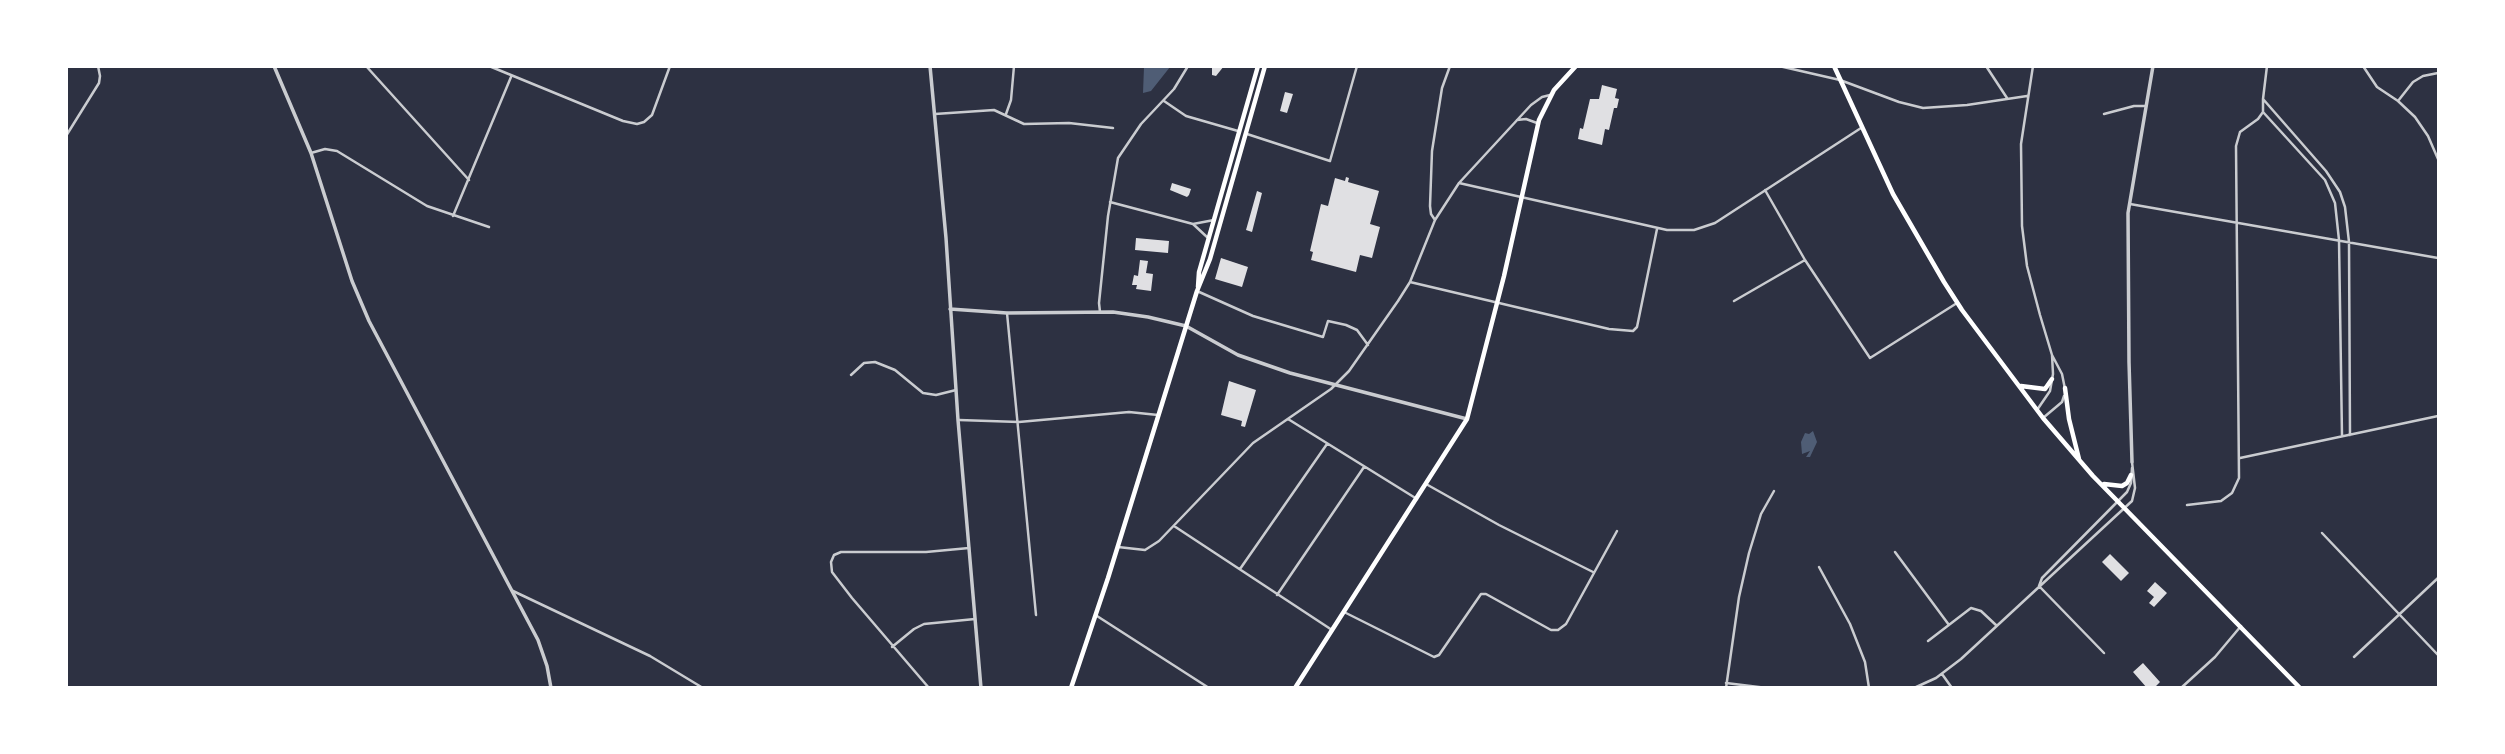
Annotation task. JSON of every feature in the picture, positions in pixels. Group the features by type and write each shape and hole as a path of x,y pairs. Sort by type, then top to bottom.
{"main road":[{"path":"1197,291 1199,272 1258,66"},
{"path":"1071,688 1118,547 1197,291 1210,260 1265,66"},
{"path":"1295,688 1467,419 1497,304 1538,123 1551,95 1576,66"},
{"path":"1834,66 1896,200 1957,302 2019,386 2079,460 2300,688"},
{"path":"2019,386 2045,389 2052,379"},
{"path":"2065,388 2079,460"},
{"path":"2102,484 2122,486 2131,475"}],"street":[{"path":"66,136 99,83 98,66"},
{"path":"274,66 311,153 352,281 369,321 538,640 551,688"},
{"path":"366,66 469,180"},
{"path":"489,66 623,121 637,124 652,115 670,66"},
{"path":"930,66 981,688"},
{"path":"1006,114 1011,100 1014,66"},
{"path":"1100,312 1110,202 1118,158 1188,66"},
{"path":"1164,101 1186,116 1330,161 1357,66"},
{"path":"1435,220 1430,206 1432,151 1442,88 1450,66"},
{"path":"1779,66 1840,80 1923,108 2027,96"},
{"path":"1986,66 2007,99"},
{"path":"2033,66 2021,144 2022,226 2027,265 2052,355 2049,396 2037,410"},
{"path":"1914,688 1942,674 2039,586 2048,581 2132,501 2135,488 2132,462 2127,232 2153,66"},
{"path":"2187,505 2212,504 2228,496 2239,478 2237,141 2243,129 2263,112 2267,66"},
{"path":"2363,66 2373,83 2398,101 2423,128 2438,159"},
{"path":"2398,101 2405,90 2418,79 2438,73"},
{"path":"453,216 511,76"},
{"path":"1118,547 1145,550 1159,541 1253,443 1334,386 1356,362 1410,282 1435,220 1459,183 1517,120 1542,97 1551,95"},
{"path":"2263,99 2336,185 2347,215 2350,435"},
{"path":"2104,114 2134,106 2146,106"},
{"path":"933,114 994,110 1024,124 1069,123 1113,128"},
{"path":"2263,112 2327,184 2337,212 2342,436"},
{"path":"1517,120 1538,123"},
{"path":"1459,183 1657,228 1684,231 1708,226 1861,128"},
{"path":"311,153 328,149 346,156 427,206 489,227"},
{"path":"1765,190 1805,260 1870,358 1957,302"},
{"path":"1110,202 1193,224 1214,220"},
{"path":"2130,204 2438,258"},
{"path":"1193,224 1209,239"},
{"path":"1410,282 1497,304 1633,331 1637,327 1657,228"},
{"path":"1734,302 1805,260"},
{"path":"1197,291 1253,316 1323,337 1328,321 1346,325 1357,330 1368,345"},
{"path":"950,309 1007,313 1100,312 1148,317 1186,326 1238,355 1334,386 1467,419"},
{"path":"1007,313 1036,615"},
{"path":"2043,418 2062,402 2065,388 2052,355"},
{"path":"851,375 864,363 875,362 895,370 907,383 923,393 936,395 956,390"},
{"path":"958,420 1019,422 1129,412 1158,415"},
{"path":"2239,458 2438,416"},
{"path":"1287,418 1417,499"},
{"path":"1240,569 1326,444"},
{"path":"2039,586 2042,578 2120,501 2130,486 2132,462"},
{"path":"1277,594 1364,467"},
{"path":"1426,484 1594,573"},
{"path":"1767,688 1726,685 1738,597 1761,514 1774,491"},
{"path":"1173,526 1332,630"},
{"path":"1343,612 1434,657 1439,654 1481,594 1486,594 1551,630 1561,629 1585,593 1618,531"},
{"path":"2322,533 2438,655"},
{"path":"929,688 832,572 831,562 834,555 841,552 926,552 969,548"},
{"path":"1895,552 1949,625"},
{"path":"1819,567 1850,624 1865,662 1869,688"},
{"path":"2354,657 2438,578"},
{"path":"2039,586 2104,653"},
{"path":"511,590 623,642 704,688"},
{"path":"1928,641 1971,608 1981,611 1997,626"},
{"path":"1096,615 1209,688"},
{"path":"892,647 924,624 975,619"},
{"path":"2181,688 2215,657 2241,626"},
{"path":"1942,674 1950,687"}],"water":[{"path":"1144,67 1170,67 1151,91 1143,93"},
{"path":"1813,431 1817,442 1810,457 1806,457 1810,451 1802,454 1801,442 1805,433"}],"building":[{"path":"1212,66 1224,66 1216,76 1212,75"},
{"path":"1602,85 1617,89 1615,98 1619,99 1609,130 1605,129 1602,145 1578,139 1590,99 1599,99"},
{"path":"1285,92 1293,94 1287,113 1280,111"},
{"path":"1346,177 1349,178 1348,182 1379,191 1370,224 1380,227 1372,258 1360,255 1356,272 1311,260 1313,252 1310,251 1321,204 1328,206 1335,178 1345,181"},
{"path":"1172,183 1191,189 1189,195 1187,197 1170,190"},
{"path":"1257,191 1262,193 1252,232 1246,230"},
{"path":"1136,238 1169,241 1168,253 1135,250"},
{"path":"1221,258 1248,267 1242,287 1215,279"},
{"path":"1140,260 1148,261 1146,273 1153,274 1151,291 1136,289 1137,285 1132,285 1134,275 1138,276"},
{"path":"1229,381 1256,390 1245,427 1241,426 1242,421 1221,415"},
{"path":"2110,554 2129,573 2121,581 2102,562"},
{"path":"2155,582 2167,593 2154,607 2149,603 2154,597 2147,591"},
{"path":"2143,663 2160,682 2154,688 2147,688 2133,672"}]}
